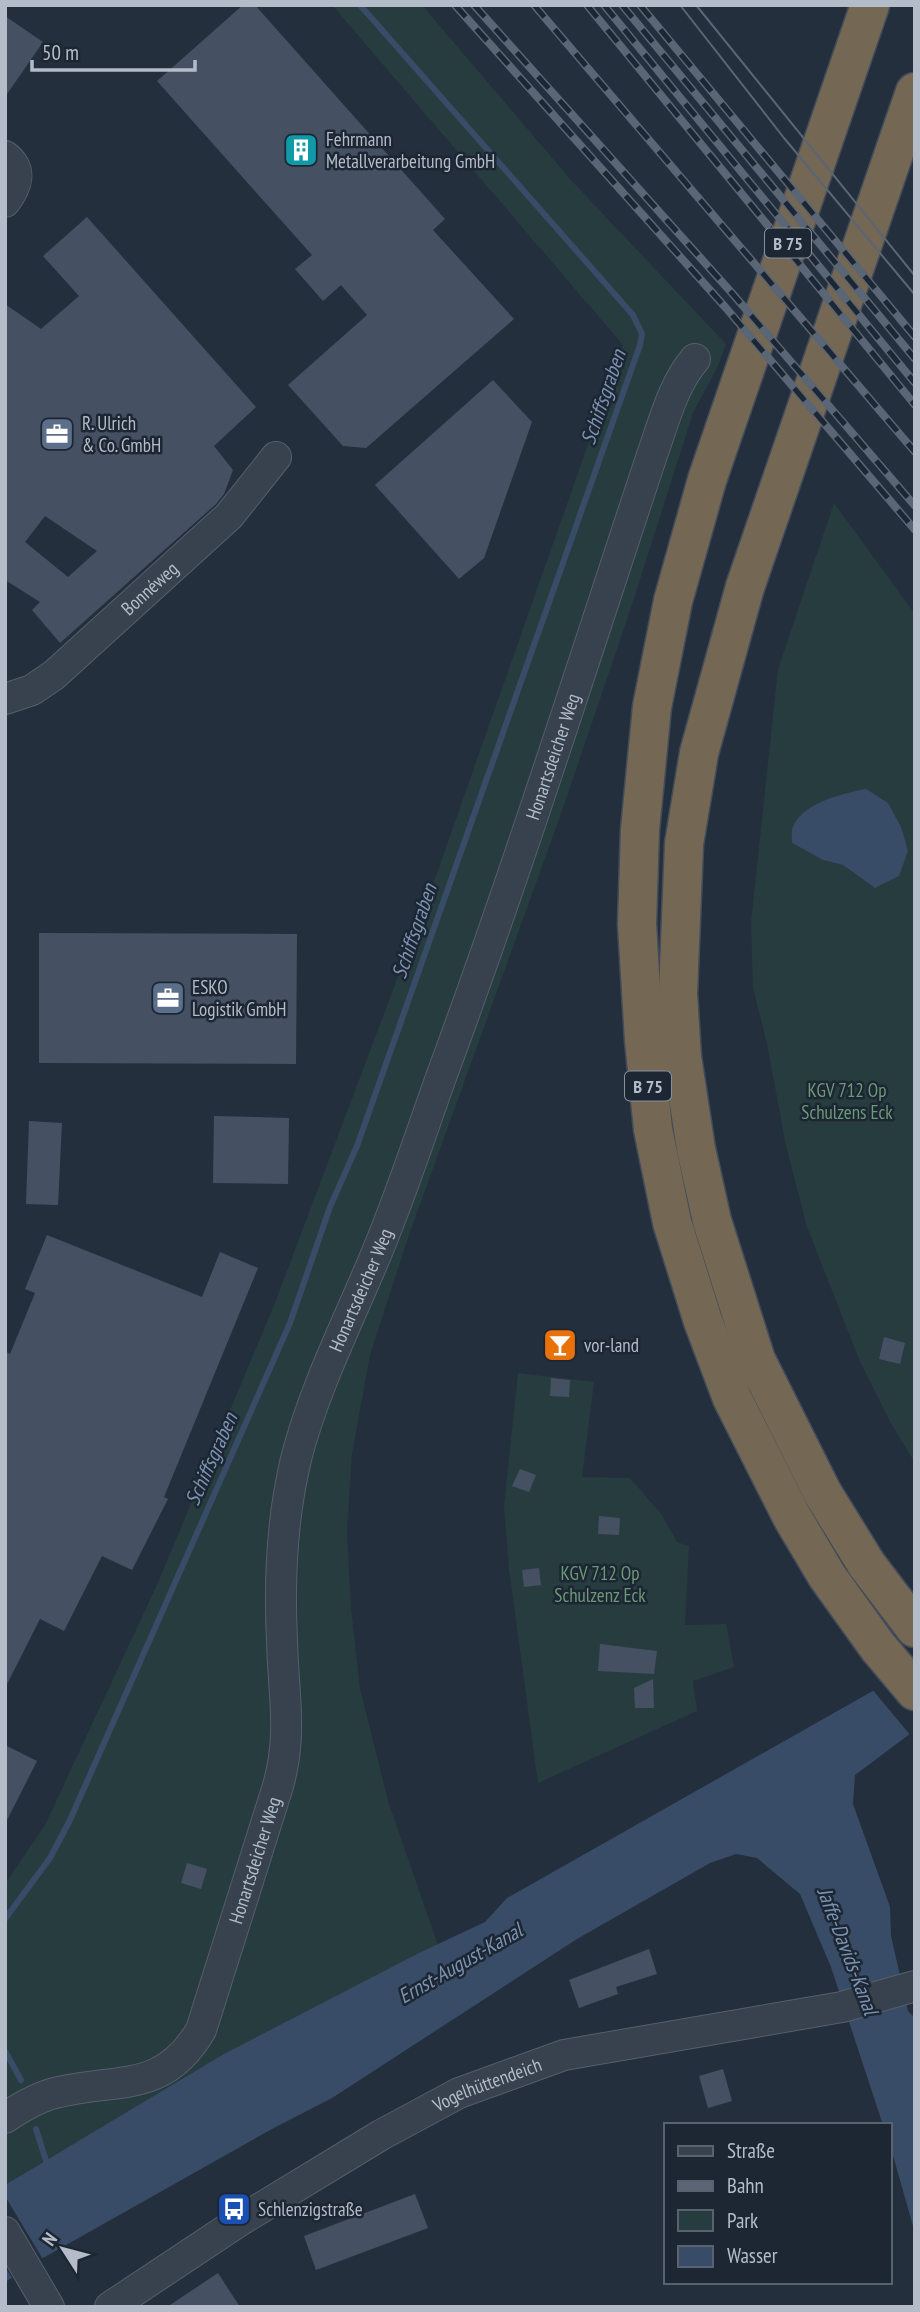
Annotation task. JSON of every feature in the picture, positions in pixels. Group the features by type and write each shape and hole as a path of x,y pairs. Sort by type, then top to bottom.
{"highway":[{"name":"B 75","path":"870,5 707,480 673,601 652,707 640,830 637,924 653,1129 672,1222 703,1321 732,1398 792,1517 827,1576 878,1647 915,1691"},
{"name":"B 75","path":"913,1625 867,1565 822,1492 756,1360 712,1221 695,1149 682,1057 678,994 684,844 699,753 745,587 915,92"}],"street":[{"path":"5,156 16,168 17,174 13,192 5,202"},
{"name":"Honartsdeicher Weg","path":"5,2118 58,2092 119,2084 155,2075 183,2055 201,2030 285,1759 288,1724 281,1600 283,1547 296,1461 317,1396 381,1242 442,1077 655,447 680,383 695,359"},
{"name":"Bonnéweg","path":"5,699 32,690 54,676 229,516 276,457"},
{"name":"Vogelhüttendeich","path":"110,2307 264,2206 381,2135 459,2093 564,2055 842,2007 909,1987"},
{"path":"5,2232 42,2295"}],"green space":[{"path":"332,5 422,5 570,179 726,344 718,366 693,413 562,811 409,1235 370,1355 352,1454 347,1532 351,1608 360,1689 388,1801 438,1945 419,1953 5,2185 5,1884 45,1825 156,1587 275,1303 437,873 623,345"},
{"name":"KGV 712 Op Schulzens Eck","path":"834,503 915,614 915,1463 891,1423 859,1359 807,1227 786,1146 767,1044 753,988 751,922 778,669","holes":["792,843 899,876 875,888 843,865 823,860"]},
{"name":"KGV 712 Op Schulzenz Eck","path":"518,1373 594,1382 582,1477 630,1478 662,1515 677,1542 689,1546 685,1625 726,1624 734,1667 693,1681 697,1711 538,1783 509,1569 504,1506"}],"water":[{"path":"866,789 888,803 901,827 908,851 899,876 875,888 843,865 823,860 792,843 793,827 805,811 825,800"},
{"path":"915,1667 915,1730 855,1775 853,1804 890,1907 891,1936 908,2011 915,2018 915,2233 892,2152 892,2123 882,2123 831,1967 800,1894 757,1858 736,1854 710,1863 577,1939 332,2098 270,2130 5,2282 5,2185 224,2054 419,1953 485,1922 507,1898"}],"pier":[{"path":"915,1664 915,1734 911,1736 871,1688"},
{"path":"5,2196 44,2261 14,2281 5,2267"}],"building":[{"name":"Fehrmann Metallverarbeitung GmbH","path":"243,5 255,5 445,219 433,230 514,319 366,448 343,446 288,385 367,315 341,285 323,301 295,269 312,255 157,81"},
{"path":"5,16 43,42 5,97"},
{"path":"87,217 256,407 214,446 233,470 224,494 216,504 60,643 32,610 40,602 5,580 5,304 41,329 79,296 43,256","holes":["45,516 97,551 68,577 25,542"]},
{"path":"493,380 532,422 484,558 459,579 375,485"},
{"name":"ESKO Logistik GmbH","path":"39,933 297,934 296,1064 39,1063"},
{"path":"214,1116 289,1118 288,1184 213,1183"},
{"path":"29,1121 62,1123 58,1205 26,1204"},
{"path":"47,1235 202,1297 220,1252 258,1268 164,1497 168,1499 132,1570 102,1556 64,1631 40,1619 5,1688 5,1351 10,1354 35,1293 25,1289"},
{"path":"884,1337 905,1343 900,1364 879,1359"},
{"path":"551,1378 570,1380 569,1397 550,1396"},
{"path":"520,1469 536,1475 529,1492 512,1486"},
{"path":"599,1516 620,1518 619,1535 598,1534"},
{"path":"539,1568 541,1585 524,1587 522,1570"},
{"path":"600,1644 657,1651 654,1674 598,1671"},
{"path":"653,1679 654,1708 635,1708 634,1688"},
{"path":"5,1745 37,1761 5,1824"},
{"path":"187,1863 207,1869 201,1889 181,1883"},
{"path":"649,1949 657,1974 616,1987 618,1994 579,2008 569,1980"},
{"path":"723,2069 732,2101 708,2108 699,2076"},
{"path":"415,2194 428,2228 316,2270 304,2236"},
{"path":"218,2273 240,2307 167,2307"}],"waterway":[{"name":"Schiffsgraben","path":"5,1919 50,1858 70,1820 290,1323 330,1207 357,1146 640,345 642,334 633,315 360,5"},
{"name":"Schiffsgraben","path":"5,2051 21,2080"},
{"name":"Schiffsgraben","path":"36,2129 48,2167"}],"tram line":[{"path":"680,5 784,138 915,295"},
{"path":"696,5 915,276"}],"railway":[{"path":"455,5 726,308 915,530"},
{"path":"474,5 731,292 915,506"},
{"path":"534,5 915,452"},
{"path":"587,5 915,405"},
{"path":"604,5 915,383"},
{"path":"622,5 915,359"},
{"path":"640,5 915,337"}],"place":[{"name":"Fehrmann Metallverarbeitung GmbH","path":"301,150"},
{"name":"R. Ulrich & Co. GmbH","path":"57,434"},
{"name":"ESKO Logistik GmbH","path":"168,998"},
{"name":"vor-land","path":"560,1345"},
{"name":"Schlenzigstraße","path":"234,2209"}],"water label":[{"name":"Jaffe-Davids-Kanal","path":"848,1951"},
{"name":"Ernst-August-Kanal","path":"460,1963"}]}
